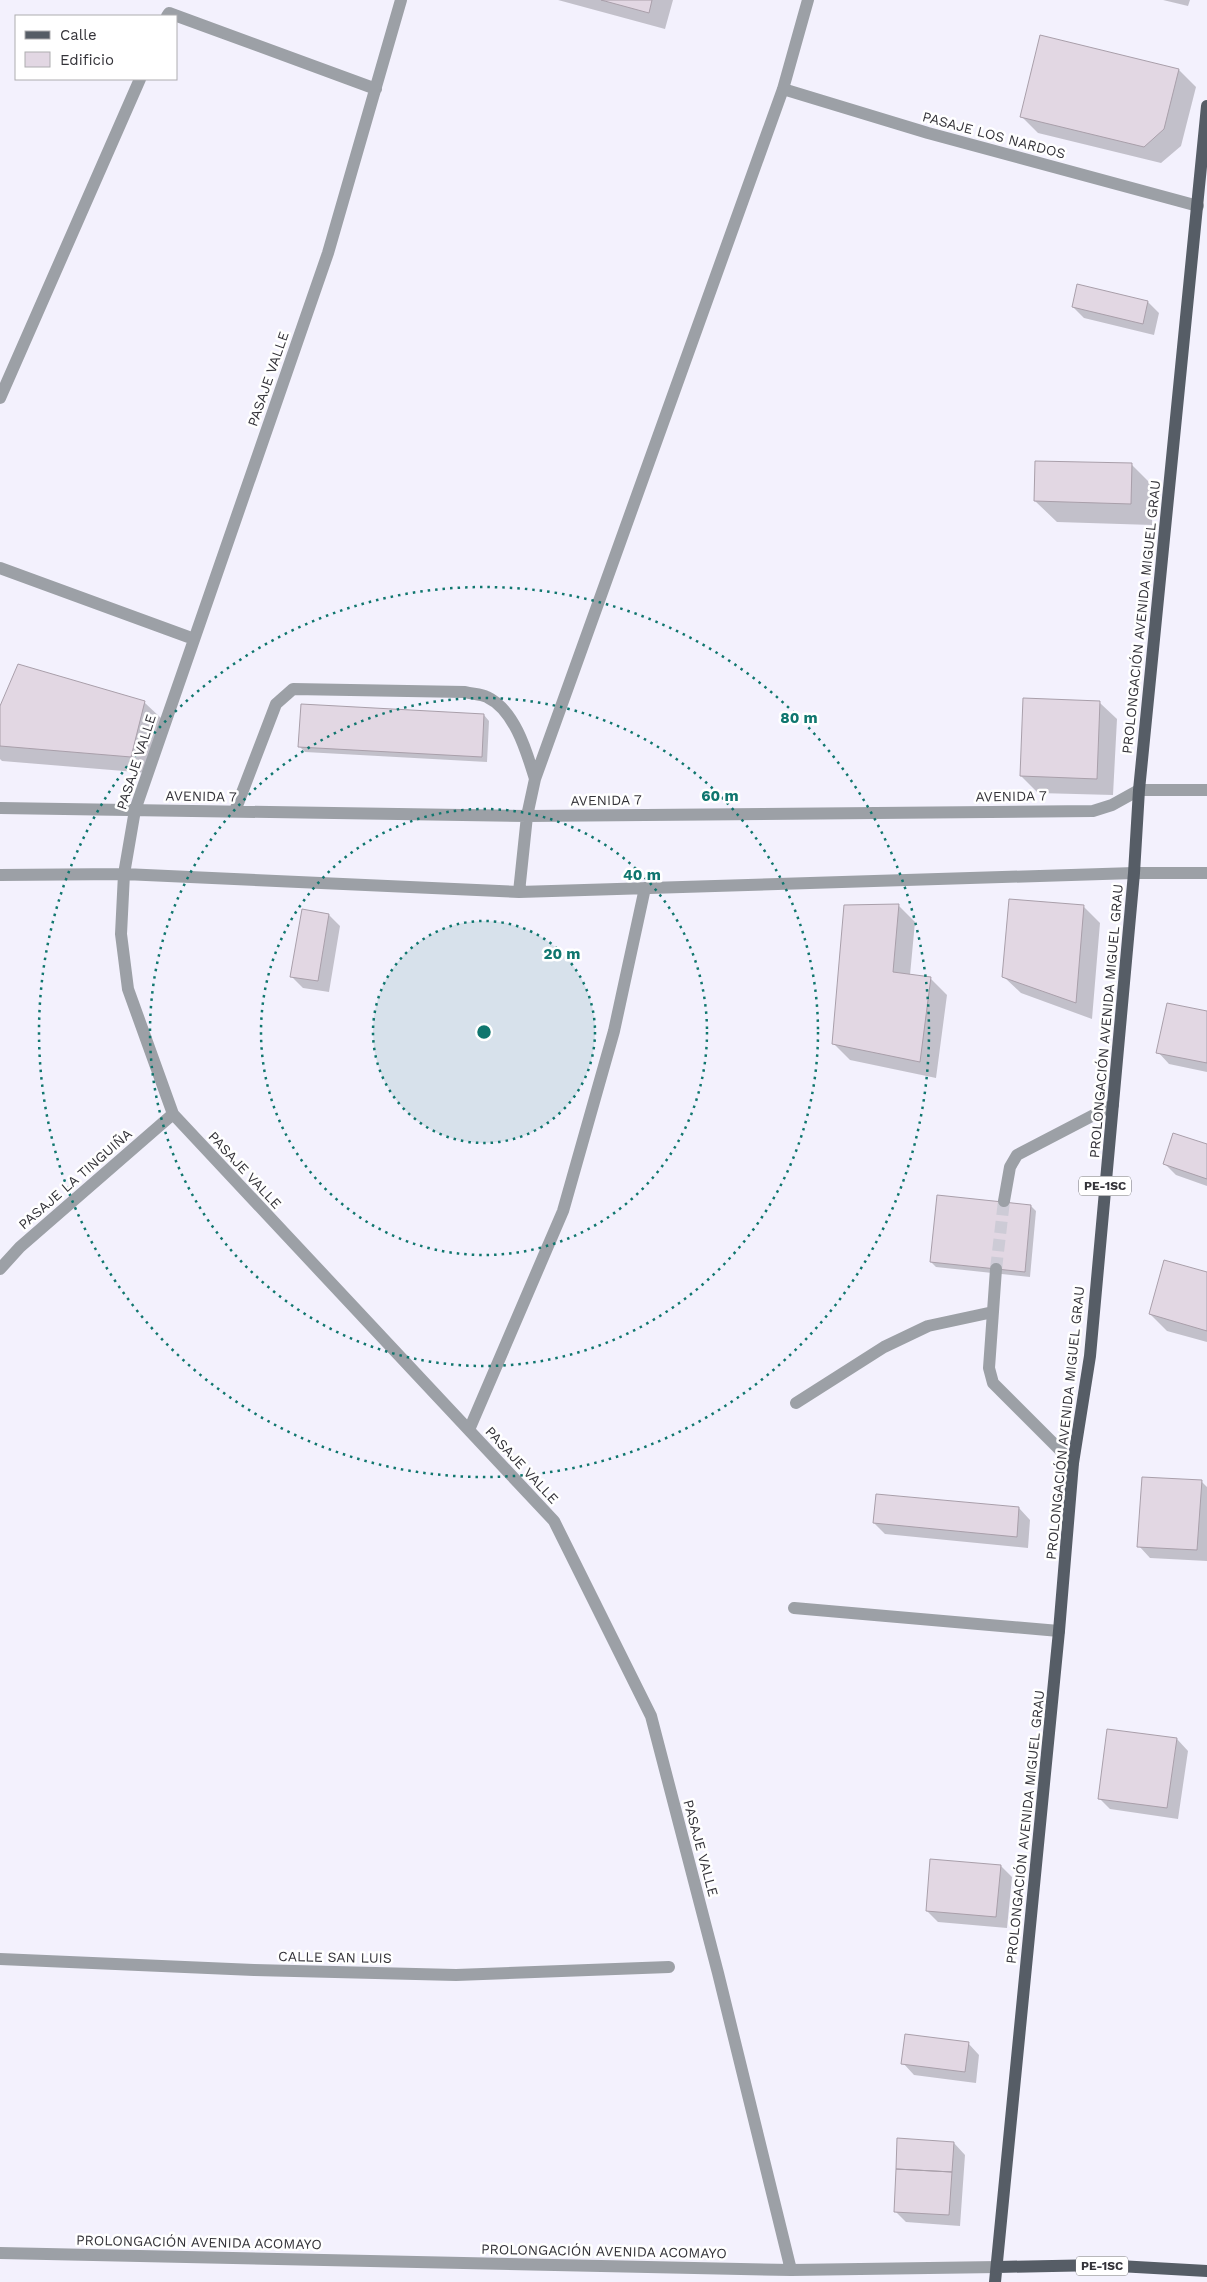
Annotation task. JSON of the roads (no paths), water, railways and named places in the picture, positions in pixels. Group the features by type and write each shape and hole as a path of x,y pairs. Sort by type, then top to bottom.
{"main road":[{"name":"PROLONGACIÓN AVENIDA MIGUEL GRAU","path":"995,2282 1059,1631 1073,1463 1090,1356 1134,873 1139,790 1207,106"},
{"name":"PROLONGACIÓN AVENIDA ACOMAYO","path":"998,2266 1101,2266 1207,2271"}],"street":[{"name":"PASAJE VALLE","path":"401,0 328,253 135,810 124,874 121,934 128,989 172,1114 554,1521 651,1716 718,1973 792,2270"},
{"path":"519,892 527,816 535,778 783,89 808,0"},
{"path":"178,15 376,89"},
{"path":"0,398 140,80"},
{"name":"PASAJE LOS NARDOS","path":"783,89 928,133 1198,206"},
{"path":"0,568 194,639"},
{"path":"234,811 276,704 293,689 465,692 488,697 505,712 521,736 535,778"},
{"path":"1139,790 1207,790"},
{"name":"AVENIDA 7","path":"0,808 527,816 1093,811 1112,806 1139,790"},
{"path":"0,875 124,874 519,892 1134,873 1207,873"},
{"path":"469,1430 563,1211 614,1030 645,888"},
{"path":"1004,1201 1010,1167 1017,1155 1113,1105"},
{"name":"PASAJE LA TINGUIÑA","path":"0,1269 20,1247 172,1114"},
{"path":"996,1269 989,1368 993,1383 1073,1463"},
{"path":"796,1402 884,1346 928,1326 993,1312"},
{"path":"794,1608 1059,1631"},
{"name":"CALLE SAN LUIS","path":"0,1959 254,1970 456,1975 669,1966"},
{"name":"PROLONGACIÓN AVENIDA ACOMAYO","path":"0,2252 792,2270 998,2266"}],"tunnel":[{"path":"996,1269 1004,1201"}]}
